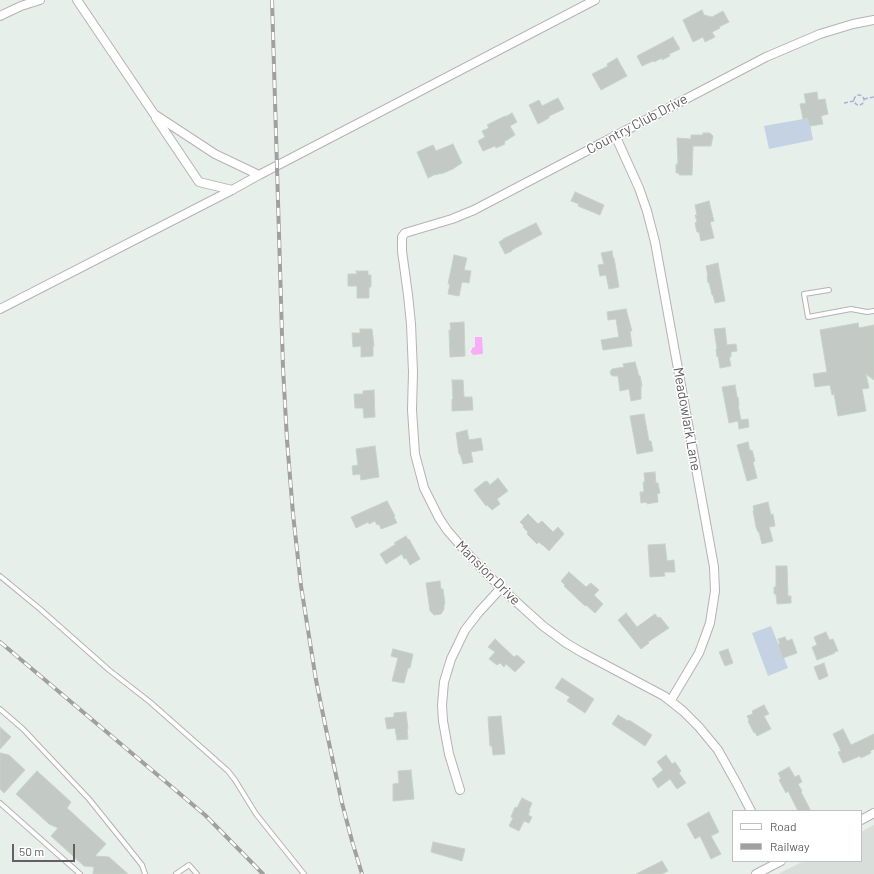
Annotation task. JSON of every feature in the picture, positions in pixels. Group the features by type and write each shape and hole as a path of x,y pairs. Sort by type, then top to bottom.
{"street":[{"path":"0,16 21,6 40,0"},
{"path":"77,0 199,182 232,190"},
{"path":"0,309 232,190 595,0"},
{"name":"Country Club Drive","path":"403,235 467,213 756,62 784,49 835,29 874,20"},
{"path":"154,114 215,154 260,175"},
{"name":"Meadowlark Lane","path":"615,135 639,188 653,235 672,331 714,567 715,591 710,623 706,637 700,653 671,700"},
{"name":"Mansion Drive","path":"403,235 402,250 411,324 413,372 412,410 415,454 424,488 439,518 466,552 501,588 543,626 582,653 653,689 671,700 699,727 718,750 750,810"},
{"path":"460,790 449,754 443,721 442,705 444,682 451,659 465,630 501,588"},
{"path":"862,819 874,813"},
{"path":"756,874 777,862"}],"lane":[{"path":"829,290 804,294 808,317 851,309 867,312 874,311"},
{"path":"0,576 109,670 150,702 228,771 256,814 304,874"},
{"path":"0,709 23,729 89,799 142,865 145,874"},
{"path":"0,803 80,874"},
{"path":"176,874 190,866 197,874"}],"path":[{"path":"854,101 854,97 857,95 864,99 874,97"},
{"path":"854,101 856,104 860,105 864,99"},
{"path":"844,103 854,101"}],"shaded area":[{"path":"809,118 813,140 769,149 764,126"},
{"path":"475,337 482,337 482,354 473,355 471,353 472,348 475,347"},
{"path":"771,626 788,668 768,676 752,633"},
{"path":"874,825 874,874 778,874 802,862 862,862 862,831"}],"building":[{"path":"702,10 704,15 712,17 723,11 729,22 712,32 715,37 705,42 703,37 693,42 683,20"},
{"path":"673,37 680,49 669,54 670,56 662,60 662,58 642,66 637,56"},
{"path":"617,58 627,76 601,90 592,74 608,66 607,64"},
{"path":"817,92 818,100 825,99 828,114 821,116 823,124 810,126 808,118 803,119 800,104 806,103 804,94"},
{"path":"558,98 564,109 549,116 549,118 538,124 529,105 539,100 542,106"},
{"path":"512,113 517,122 510,126 515,135 504,142 505,144 483,151 478,141 485,137 482,131 489,128 487,125"},
{"path":"703,133 710,133 713,136 711,146 693,146 692,175 679,175 679,173 676,173 676,164 678,164 677,138 691,139 691,135 703,135"},
{"path":"453,144 462,163 453,169 428,178 417,152 433,145 436,151"},
{"path":"575,192 604,205 600,215 578,206 579,204 571,201"},
{"path":"709,201 714,221 710,222 714,238 701,241 695,223 697,222 695,215 697,215 695,205"},
{"path":"536,223 542,234 505,254 499,242"},
{"path":"612,251 619,287 609,289 606,275 600,276 598,265 604,264 601,253"},
{"path":"454,255 467,258 464,270 471,271 469,283 462,282 459,296 448,294 450,284 448,284"},
{"path":"718,263 725,301 715,303 709,282 708,283 706,266"},
{"path":"356,271 368,271 368,275 371,275 369,298 357,298 357,286 348,286 348,274 357,274"},
{"path":"626,309 632,331 630,331 632,346 603,350 601,340 619,337 616,319 608,320 607,312"},
{"path":"464,322 465,356 450,357 450,323"},
{"path":"858,323 859,328 874,325 874,380 866,374 869,388 862,389 866,411 838,416 834,394 832,395 830,385 815,387 813,374 827,372 820,330"},
{"path":"725,328 727,345 736,344 737,351 731,352 731,357 729,357 731,366 720,368 718,356 717,357 714,329"},
{"path":"360,329 372,329 374,346 373,356 361,357 361,346 353,347 352,333 360,333"},
{"path":"635,362 642,386 641,399 631,401 629,389 620,391 618,376 611,375 610,372 612,369 624,367 623,364"},
{"path":"452,380 463,380 464,397 472,397 473,410 452,411"},
{"path":"735,385 741,420 748,419 749,427 739,429 738,421 729,423 722,387"},
{"path":"374,390 375,417 364,418 363,408 355,408 354,394 363,394 363,391"},
{"path":"644,414 649,441 651,441 653,451 637,454 630,416"},
{"path":"467,430 469,440 481,438 483,450 471,452 473,462 463,464 459,454 456,433"},
{"path":"748,442 750,451 752,450 755,461 753,462 757,478 747,481 737,445"},
{"path":"375,446 379,477 361,480 360,474 353,475 352,466 358,465 356,449"},
{"path":"655,472 656,483 658,483 660,493 657,494 658,502 647,504 647,502 641,503 640,492 644,492 644,473"},
{"path":"498,478 508,491 497,499 500,504 492,510 487,505 486,506 474,490 487,481 490,485"},
{"path":"387,501 397,523 381,529 379,524 377,525 375,521 369,524 368,522 356,528 351,517"},
{"path":"768,502 771,515 773,514 775,526 769,527 773,541 762,544 756,527 753,506"},
{"path":"528,514 538,524 542,521 553,532 558,527 564,534 549,551 539,542 537,544 527,534 528,532 520,522"},
{"path":"406,536 420,559 410,565 406,558 404,559 402,554 386,564 380,554"},
{"path":"665,544 667,561 674,560 675,572 664,572 665,576 650,577 648,545"},
{"path":"776,566 787,566 788,596 791,596 791,603 777,604 776,594 774,594 774,587 776,587"},
{"path":"569,572 586,587 591,583 599,590 594,595 603,604 595,613 586,605 585,606 564,586 565,585 561,581"},
{"path":"440,581 441,589 443,589 445,604 441,614 434,615 430,611 426,583"},
{"path":"626,613 637,627 655,614 658,618 660,617 669,628 648,642 649,643 641,649 618,620"},
{"path":"826,632 830,640 833,639 838,651 817,660 812,647 817,645 814,637"},
{"path":"785,637 787,641 792,639 797,653 783,658 778,644 780,644 778,639"},
{"path":"495,639 514,657 517,655 525,662 515,672 506,664 504,667 500,663 497,665 489,659 495,652 488,647"},
{"path":"393,649 413,654 410,668 408,668 404,683 392,681 398,658 391,656"},
{"path":"728,649 733,663 725,666 719,652"},
{"path":"824,663 828,676 819,680 814,667"},
{"path":"562,678 594,699 585,713 567,701 570,697 555,688"},
{"path":"764,705 769,714 764,716 771,729 757,736 748,721 747,716 753,714 752,711"},
{"path":"406,712 408,739 397,740 395,728 387,729 385,718 394,717 394,713"},
{"path":"618,715 628,721 629,720 652,735 645,746 612,724"},
{"path":"501,716 505,754 493,755 492,746 490,746 488,717"},
{"path":"0,727 11,737 0,749"},
{"path":"843,729 851,745 874,734 874,749 870,751 871,753 861,758 860,756 843,763 838,752 841,751 833,734"},
{"path":"0,753 9,755 25,770 4,793 0,789"},
{"path":"666,755 672,764 675,762 681,771 679,773 686,783 677,789 670,779 658,788 652,779 663,770 657,762"},
{"path":"789,767 795,777 799,775 802,782 798,784 810,810 798,810 788,791 786,793 779,780 781,779 778,773"},
{"path":"411,770 414,799 393,801 393,784 399,783 398,771"},
{"path":"37,771 71,802 67,808 106,844 95,856 109,857 128,874 93,874 94,867 84,866 51,836 58,828 49,824 16,794"},
{"path":"522,798 532,803 528,815 532,817 529,823 524,821 519,831 509,826 513,818 511,817 515,807 517,808"},
{"path":"709,812 719,832 711,836 721,854 711,859 700,836 695,839 687,824"},
{"path":"433,842 465,849 462,861 431,852"},
{"path":"662,861 668,871 662,874 636,874"}],"railway":[{"path":"272,0 283,368 293,514 301,586 316,680 342,803 362,874"},
{"path":"0,642 205,815 263,874"}]}
